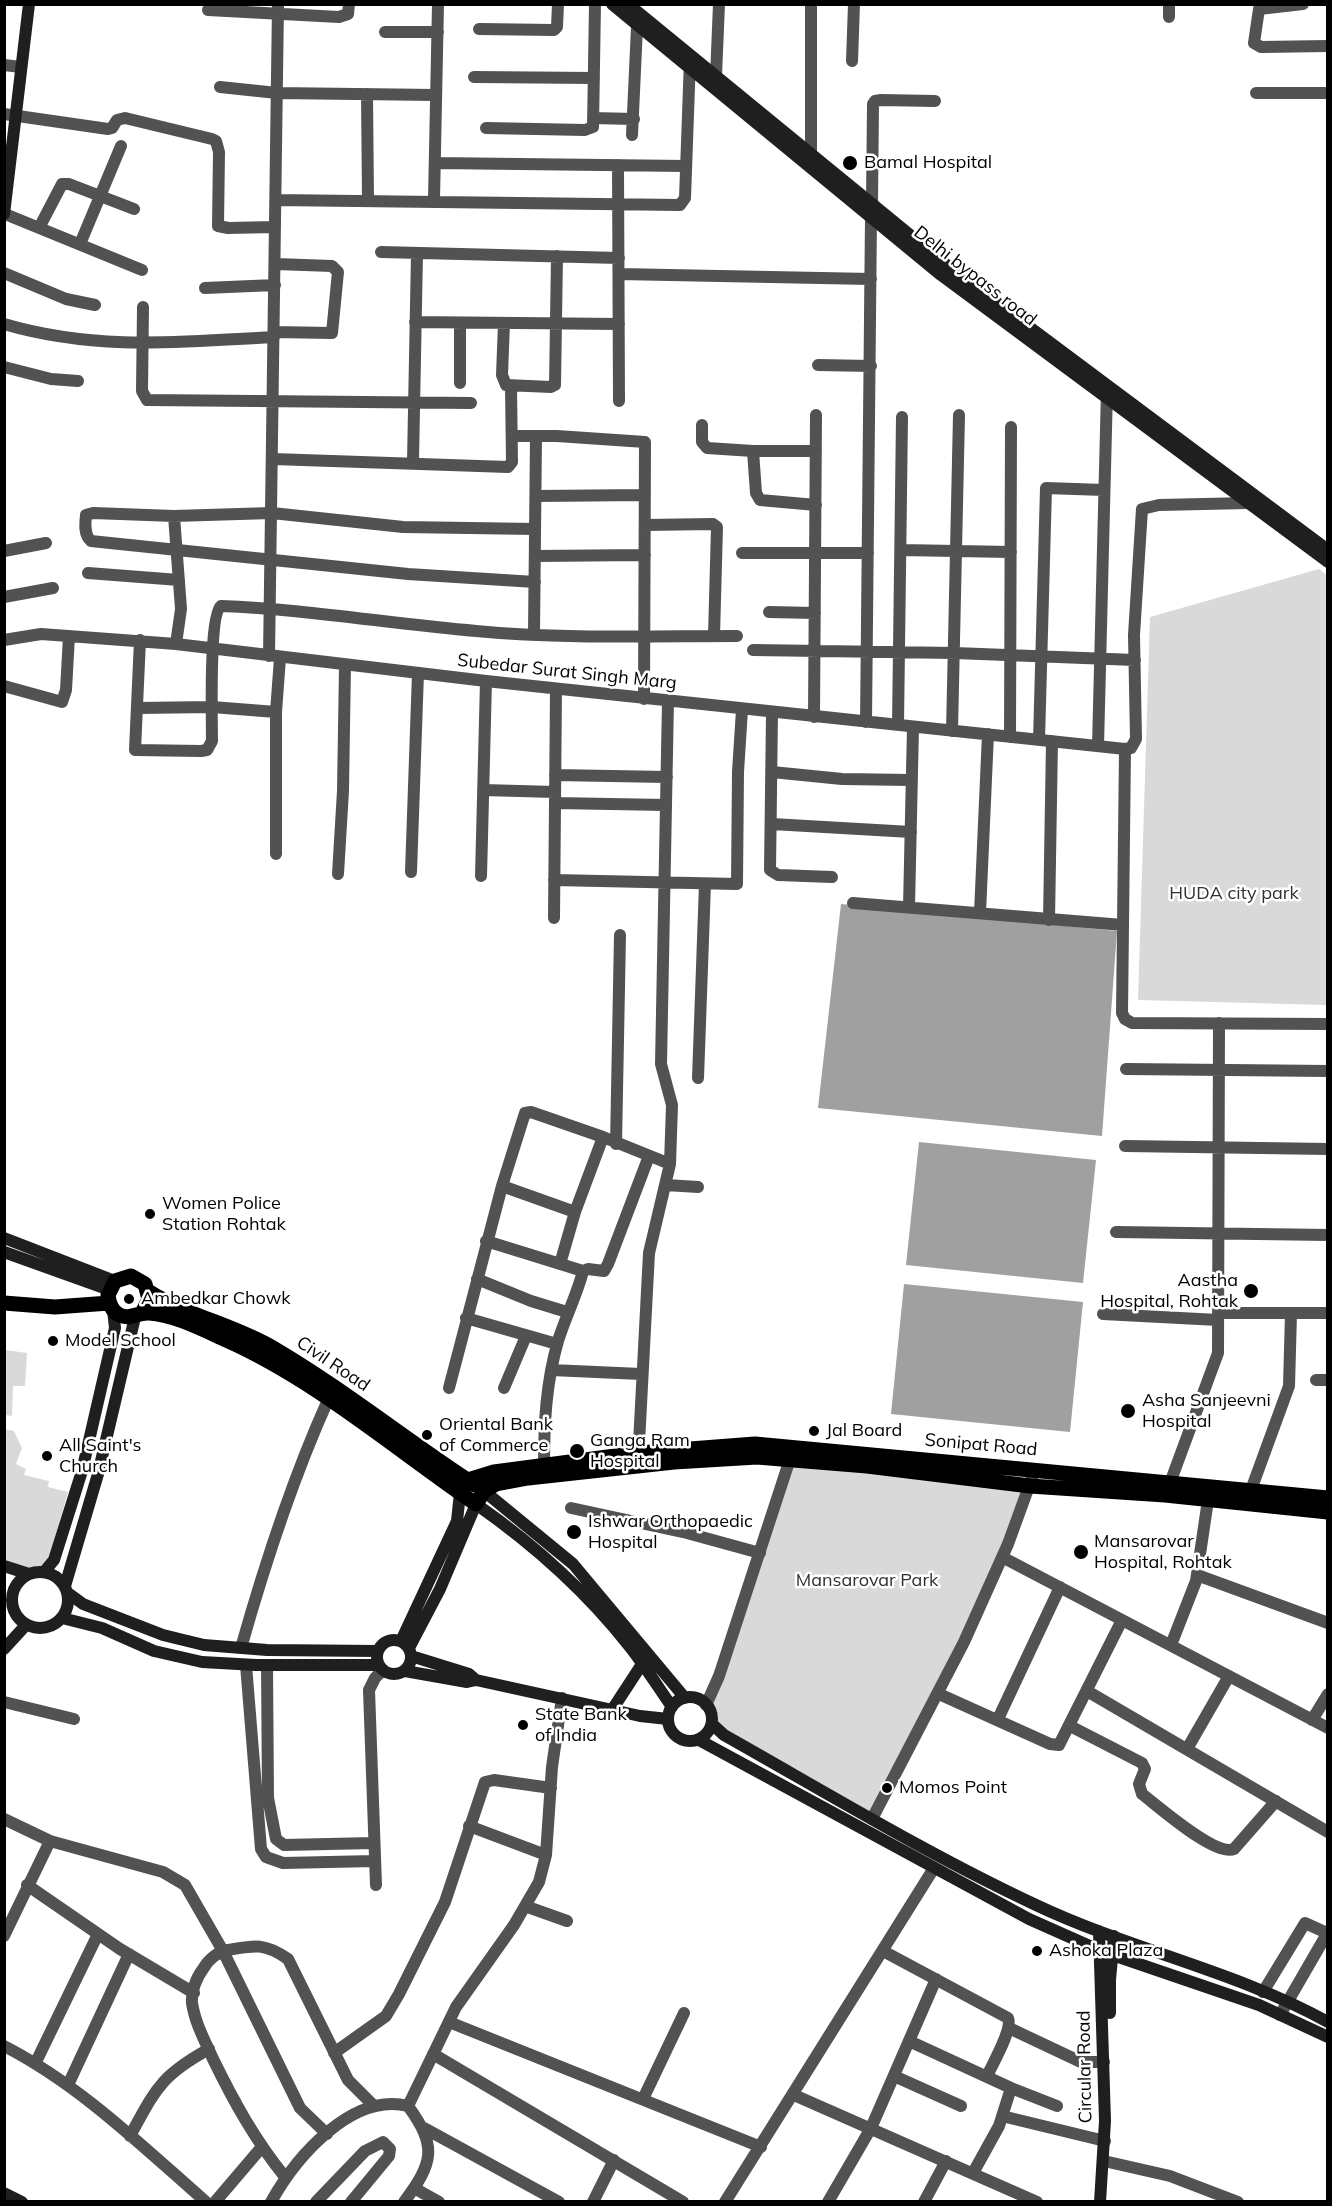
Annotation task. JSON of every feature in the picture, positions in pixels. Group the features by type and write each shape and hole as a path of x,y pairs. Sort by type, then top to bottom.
{"main road":[{"path":"4,214 10,115 21,68 29,4"},
{"name":"Delhi bypass road","path":"612,4 642,23 815,161 872,210 949,267 1248,503 1328,562"},
{"name":"Delhi bypass road","path":"628,4 642,23"},
{"name":"Delhi bypass road","path":"689,61 716,76 725,90"},
{"name":"Delhi bypass road","path":"1107,392 1328,550"},
{"path":"4,1238 23,1252"},
{"path":"4,1252 23,1252 54,1262 112,1296 119,1315 138,1315"},
{"path":"4,1312 24,1314 112,1296 130,1276 145,1284 149,1299 138,1315 66,1590 67,1610 62,1618 52,1626 39,1629 26,1625 16,1616 9,1589 29,1574"},
{"name":"Civil Road","path":"148,1291 168,1303 230,1326 273,1348 464,1487"},
{"path":"4,1294 23,1295 54,1307"},
{"path":"44,1572 54,1560 82,1471 115,1328 112,1296"},
{"path":"4,1303 54,1307"},
{"name":"Civil Road","path":"138,1315 164,1316 225,1339 267,1360 480,1497"},
{"name":"Sonipat Road","path":"480,1497 496,1484 638,1460 755,1444 1030,1486 1328,1512"},
{"name":"Sonipat Road","path":"464,1487 494,1472 544,1466 638,1460 724,1458 868,1460 1034,1470 1328,1498"},
{"path":"405,1671 407,1648 457,1521 464,1487"},
{"path":"407,1648 440,1589 480,1497"},
{"path":"480,1497 594,1604 642,1664 670,1713 669,1725 676,1737 683,1740 699,1740 1029,1919 1107,1952 1192,1980 1328,2037"},
{"path":"480,1497 573,1564 685,1698"},
{"path":"4,1566 29,1574 44,1572 53,1575 83,1604 163,1635 204,1645 378,1651"},
{"path":"62,1618 102,1628 154,1651 202,1662 381,1668 392,1674 405,1671 467,1682 476,1680 612,1710 670,1713 685,1698 695,1698 706,1705 712,1713 712,1724 699,1740"},
{"path":"4,1649 26,1625"},
{"path":"381,1668 378,1651 385,1642 407,1648 469,1674 476,1680"},
{"path":"612,1710 642,1664"},
{"path":"712,1724 724,1736 872,1819 1037,1905 1099,1931 1263,1992 1328,2022"},
{"name":"Circular Road","path":"1099,1931 1107,1952 1110,1980 1107,2202"},
{"name":"Circular Road","path":"1100,2202 1107,2162 1104,2062 1107,1952 1114,1936"},
{"path":"4,2193 22,2202"}],"street":[{"path":"208,10 278,9 339,17 348,14 349,4"},
{"path":"435,200 438,4"},
{"path":"479,29 554,30 557,27 558,4"},
{"path":"486,128 585,130 593,127 595,4"},
{"path":"716,76 719,4"},
{"path":"811,4 815,161"},
{"path":"852,61 854,4"},
{"path":"1303,4 1259,9 1254,43 1261,47 1328,46"},
{"path":"276,854 275,657 270,608 278,9"},
{"path":"632,135 642,23"},
{"path":"385,32 438,32"},
{"path":"276,200 435,200 680,205 685,198 689,61"},
{"path":"4,65 21,68"},
{"path":"474,77 594,78"},
{"path":"220,87 277,93 435,95"},
{"path":"1256,93 1328,93"},
{"path":"367,94 368,200"},
{"path":"866,722 873,104 881,100 935,101"},
{"path":"10,115 108,129 112,128 117,120 125,118 212,139 216,141 219,152 218,226 228,228 275,227"},
{"path":"593,118 634,119"},
{"path":"80,244 121,147"},
{"path":"435,163 687,166"},
{"path":"618,165 619,401"},
{"path":"39,228 62,184 69,184 134,209"},
{"path":"4,214 142,270"},
{"path":"381,252 619,258"},
{"path":"413,462 417,253"},
{"path":"504,323 502,375 506,385 511,387 555,385 557,256"},
{"path":"4,324 36,334 85,342 142,344 332,333 338,272 332,266 276,264"},
{"path":"4,273 66,298 95,305"},
{"path":"619,274 871,279"},
{"path":"205,288 275,285"},
{"path":"143,307 142,391 147,400 471,403"},
{"path":"415,322 619,324"},
{"path":"460,323 460,383"},
{"path":"818,365 871,366"},
{"path":"4,367 51,379 78,381"},
{"path":"273,459 508,466 512,462 511,387"},
{"path":"1098,746 1107,392"},
{"path":"814,717 816,415"},
{"path":"952,731 959,415"},
{"path":"898,725 902,417"},
{"path":"702,425 702,442 707,448 816,451"},
{"path":"1010,737 1011,427"},
{"path":"512,436 645,442 644,699"},
{"path":"534,633 536,436"},
{"path":"753,451 756,493 760,500 816,505"},
{"path":"1039,740 1046,488 1104,489"},
{"path":"536,496 645,495"},
{"path":"1248,503 1159,505 1142,509 1134,635 1136,739 1131,748 1125,749 1122,1013 1125,1019 1140,1024 1328,1024"},
{"path":"535,582 408,574 91,541 86,535 86,515 88,513 174,516 272,513 403,527 536,529"},
{"path":"174,516 181,609 176,644"},
{"path":"645,525 713,524 717,526 714,636"},
{"path":"4,551 46,543"},
{"path":"901,550 1011,552"},
{"path":"742,553 868,553"},
{"path":"535,556 645,555"},
{"path":"88,573 179,580"},
{"path":"4,597 52,588"},
{"path":"140,640 135,750 201,751 207,750 212,741 213,649 219,607 270,608 477,632 737,636"},
{"path":"769,612 815,613"},
{"name":"Subedar Surat Singh Marg","path":"4,640 41,634 140,640 742,710 1125,749"},
{"path":"4,686 62,702 66,690 69,636"},
{"path":"753,650 955,653 1135,660"},
{"path":"338,873 343,791 345,665"},
{"path":"411,872 418,673"},
{"path":"481,876 486,681"},
{"path":"554,918 556,689"},
{"path":"638,1460 649,1253 670,1164 672,1106 662,1064 668,701"},
{"path":"137,708 212,707 276,712"},
{"path":"554,880 734,885 738,881 738,772 742,710"},
{"path":"772,712 770,870 773,873 832,877"},
{"path":"909,907 910,780 913,774 913,727"},
{"path":"980,913 988,734"},
{"path":"1048,920 1052,741"},
{"path":"772,772 842,779 910,780"},
{"path":"555,775 666,777"},
{"path":"483,790 666,805"},
{"path":"772,824 911,832"},
{"path":"698,1078 705,884"},
{"path":"853,903 1123,925"},
{"path":"616,1144 620,935"},
{"path":"1170,1483 1218,1353 1219,1023"},
{"path":"1126,1069 1328,1071"},
{"path":"449,1388 486,1241 525,1113 531,1112 603,1137 670,1164"},
{"path":"561,1264 575,1212 603,1137"},
{"path":"1125,1146 1328,1149"},
{"path":"486,1241 583,1271 604,1271 649,1156"},
{"path":"666,1185 699,1187"},
{"path":"502,1186 575,1212"},
{"path":"1116,1232 1328,1235"},
{"path":"544,1466 545,1400 551,1370 567,1312 583,1271"},
{"path":"477,1279 531,1301 567,1312"},
{"path":"1251,1490 1289,1386 1291,1313"},
{"path":"1103,1314 1218,1316 1328,1313"},
{"path":"466,1318 557,1344"},
{"path":"504,1388 526,1336"},
{"path":"551,1370 641,1374"},
{"path":"241,1648 264,1567 302,1458 328,1400"},
{"path":"706,1705 719,1676 790,1459"},
{"path":"872,1819 939,1694 1002,1557 1034,1470"},
{"path":"1170,1645 1197,1575 1208,1500"},
{"path":"571,1508 687,1533 760,1553"},
{"path":"1002,1557 1328,1728"},
{"path":"1197,1575 1328,1623"},
{"path":"998,1719 1060,1587"},
{"path":"939,1694 1055,1745 1062,1743 1122,1620"},
{"path":"246,1665 261,1849 266,1857 283,1863 374,1861"},
{"path":"267,1665 268,1798 276,1839 284,1845 373,1843"},
{"path":"376,1885 369,1690 381,1668"},
{"path":"1187,1749 1229,1676"},
{"path":"1087,1691 1328,1832"},
{"path":"1312,1720 1328,1694"},
{"path":"408,2106 456,2007 539,1882 546,1855 551,1788 562,1698"},
{"path":"4,1702 74,1719"},
{"path":"1070,1726 1142,1763 1145,1769 1139,1784 1142,1794 1199,1837 1222,1850 1233,1849 1276,1801"},
{"path":"334,2053 386,2016 391,2009 445,1902 485,1782 494,1780 551,1788"},
{"path":"4,1819 50,1841 163,1872 181,1881 223,1951 300,2108 327,2134"},
{"path":"469,1826 546,1855"},
{"path":"4,1936 50,1841"},
{"path":"729,2200 934,1868"},
{"path":"27,1885 98,1934 194,1993"},
{"path":"525,1906 567,1921"},
{"path":"1263,1992 1305,1923 1327,1932 1280,2015"},
{"path":"36,2062 98,1934"},
{"path":"285,2177 261,2148 239,2112 197,2025 192,2001 197,1978 208,1961 223,1951 251,1946 271,1947 288,1959 348,2080 374,2106"},
{"path":"883,1951 1003,2014 1010,2022 987,2076"},
{"path":"68,2085 129,1954"},
{"path":"828,2202 872,2128 936,1979"},
{"path":"643,2099 684,2013"},
{"path":"449,2022 762,2147"},
{"path":"1009,2028 1081,2062 1104,2062"},
{"path":"909,2041 1011,2088 1057,2106"},
{"path":"4,2046 36,2062 68,2085 206,2202"},
{"path":"130,2136 166,2078 177,2067 209,2049"},
{"path":"433,2054 683,2202"},
{"path":"894,2076 961,2106"},
{"path":"973,2173 1002,2116 1011,2088"},
{"path":"794,2095 1037,2202"},
{"path":"271,2202 285,2177 327,2134 355,2114 374,2106 394,2103 408,2106 424,2128 429,2149 424,2174 404,2202"},
{"path":"1002,2116 1105,2141"},
{"path":"424,2128 559,2202"},
{"path":"316,2202 365,2151 383,2142 390,2149 390,2156 351,2202"},
{"path":"215,2202 261,2148"},
{"path":"593,2202 614,2160"},
{"path":"924,2202 946,2161"},
{"path":"1107,2162 1170,2176 1212,2197 1238,2202"},
{"path":"414,2188 439,2202"}],"green space":[{"name":"HUDA city park","path":"1319,569 1328,576 1327,1005 1138,1000 1150,617"},
{"path":"5,1350 27,1353 25,1386 13,1386 12,1416 5,1415"},
{"path":"4,1429 14,1431 22,1448 16,1464 26,1469 24,1475 49,1481 48,1487 68,1492 47,1565 31,1570 5,1560"},
{"name":"Mansarovar Park","path":"789,1458 1030,1482 1002,1557 871,1818 712,1724 709,1707"}],"shaded area":[{"path":"841,904 1117,931 1102,1136 818,1108"},
{"path":"919,1142 1096,1160 1083,1283 906,1265"},
{"path":"904,1284 1083,1302 1070,1432 891,1414"}],"place":[{"name":"Bamal Hospital","path":"850,163"},
{"name":"Women Police Station Rohtak","path":"150,1214"},
{"name":"Aastha Hospital, Rohtak","path":"1251,1291"},
{"name":"Ambedkar Chowk","path":"129,1299"},
{"name":"Model School","path":"53,1341"},
{"name":"Asha Sanjeevni Hospital","path":"1128,1411"},
{"name":"Jal Board","path":"814,1431"},
{"name":"Oriental Bank of Commerce","path":"427,1435"},
{"name":"Ganga Ram Hospital","path":"577,1451"},
{"name":"All Saint's Church","path":"47,1456"},
{"name":"Ishwar Orthopaedic Hospital","path":"574,1532"},
{"name":"Mansarovar Hospital, Rohtak","path":"1081,1552"},
{"name":"State Bank of India","path":"523,1725"},
{"name":"Momos Point","path":"887,1788"},
{"name":"Ashoka Plaza","path":"1037,1951"}]}
